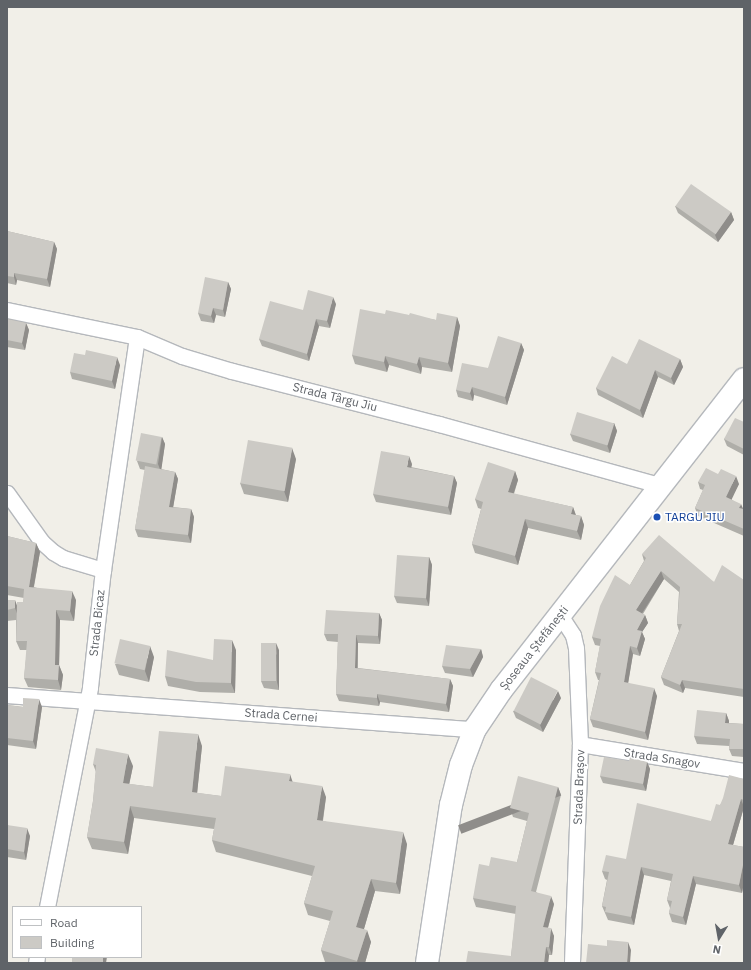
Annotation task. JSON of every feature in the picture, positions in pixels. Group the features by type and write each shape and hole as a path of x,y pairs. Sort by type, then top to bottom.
{"main road":[{"name":"Șoseaua Ștefănești","path":"427,963 451,804 461,765 475,729 490,704 662,486 744,379"}],"street":[{"name":"Strada Târgu Jiu","path":"7,310 137,337 182,356 232,371 439,424 662,486"},
{"name":"Strada Bicaz","path":"47,906 88,701 103,570 137,337"},
{"path":"7,493 42,542 53,552 69,560 103,570"},
{"name":"Strada Brașov","path":"560,615 573,635 576,648 580,744 572,963"},
{"name":"Strada Cernei","path":"7,694 475,729"},
{"name":"Strada Snagov","path":"580,744 744,771"}],"building":[{"path":"691,184 731,212 716,234 676,206"},
{"path":"7,231 54,242 47,279 14,273 14,277 7,276"},
{"path":"205,277 228,282 223,310 213,308 211,316 198,313"},
{"path":"308,290 333,297 327,321 316,319 307,354 259,339 270,301 303,310"},
{"path":"360,309 385,314 386,310 409,315 410,313 436,320 437,313 457,317 448,363 419,357 417,364 385,356 384,362 352,355"},
{"path":"7,319 26,323 22,343 7,340"},
{"path":"498,336 521,343 505,397 472,387 470,393 456,390 462,363 488,368"},
{"path":"639,339 680,359 671,378 655,370 640,410 596,388 612,356 627,364"},
{"path":"86,350 117,357 112,381 70,372 74,353 85,355"},
{"path":"577,412 614,423 608,445 570,434"},
{"path":"735,418 744,422 744,449 724,439"},
{"path":"141,433 162,437 156,464 136,460"},
{"path":"248,440 292,448 285,491 240,483"},
{"path":"381,451 409,456 407,467 454,476 448,507 373,494"},
{"path":"488,462 515,471 508,492 573,507 571,514 581,516 577,531 525,519 515,556 472,544 483,502 475,499"},
{"path":"145,466 175,472 169,507 191,509 188,535 135,529"},
{"path":"706,468 718,474 721,469 736,476 726,497 741,504 739,508 744,509 744,529 695,508 705,485 698,482"},
{"path":"659,535 714,582 722,565 744,580 744,689 682,680 680,685 661,677 682,624 677,624 680,587 661,571 636,610 645,615 637,630 642,631 637,648 630,646 624,682 654,688 645,732 590,719 601,673 595,672 601,639 592,637 600,606 615,575 630,585 646,558 642,554"},
{"path":"7,536 36,543 29,587 72,591 70,611 56,610 55,665 59,665 58,680 24,678 27,641 16,641 17,602 23,602 24,589 7,586"},
{"path":"397,555 429,557 426,598 394,596"},
{"path":"7,600 15,600 15,608 7,610"},
{"path":"326,610 379,613 378,636 356,635 355,668 450,679 446,704 377,694 377,698 336,694 338,634 324,634"},
{"path":"120,639 150,646 145,670 114,663"},
{"path":"214,639 232,640 231,683 196,682 165,676 167,650 213,660"},
{"path":"261,643 276,643 276,681 261,681"},
{"path":"446,645 481,649 470,669 442,666"},
{"path":"531,677 558,691 540,724 514,711"},
{"path":"23,698 39,699 33,741 7,738 7,705 23,707"},
{"path":"697,710 726,713 725,723 744,724 744,749 729,749 730,739 694,736"},
{"path":"159,731 198,734 192,792 221,796 225,766 290,774 289,781 322,786 317,820 403,832 396,883 371,879 356,927 367,930 357,961 321,950 333,911 304,903 315,866 212,840 216,818 130,806 124,842 87,837 93,801 96,765 93,764 96,748 128,754 123,783 153,787"},
{"path":"604,757 629,761 630,757 647,762 643,784 600,776"},
{"path":"729,775 744,779 744,800 741,799 728,844 744,847 744,860 739,885 693,876 683,917 669,913 672,901 667,900 673,874 641,867 631,917 605,912 606,907 602,906 609,872 602,871 606,855 626,859 637,803 711,821 716,804 720,805 723,798"},
{"path":"518,776 558,787 531,891 551,896 543,927 551,928 549,947 546,947 544,963 466,963 468,951 511,956 516,906 473,898 479,864 489,866 491,857 517,862 529,813 510,808"},
{"path":"7,825 27,828 24,852 7,849"},
{"path":"607,940 628,942 627,963 586,963 588,944 607,946"},
{"path":"72,958 103,958 103,963 72,963"}],"place":[{"name":"TARGU JIU","path":"657,517"}]}
